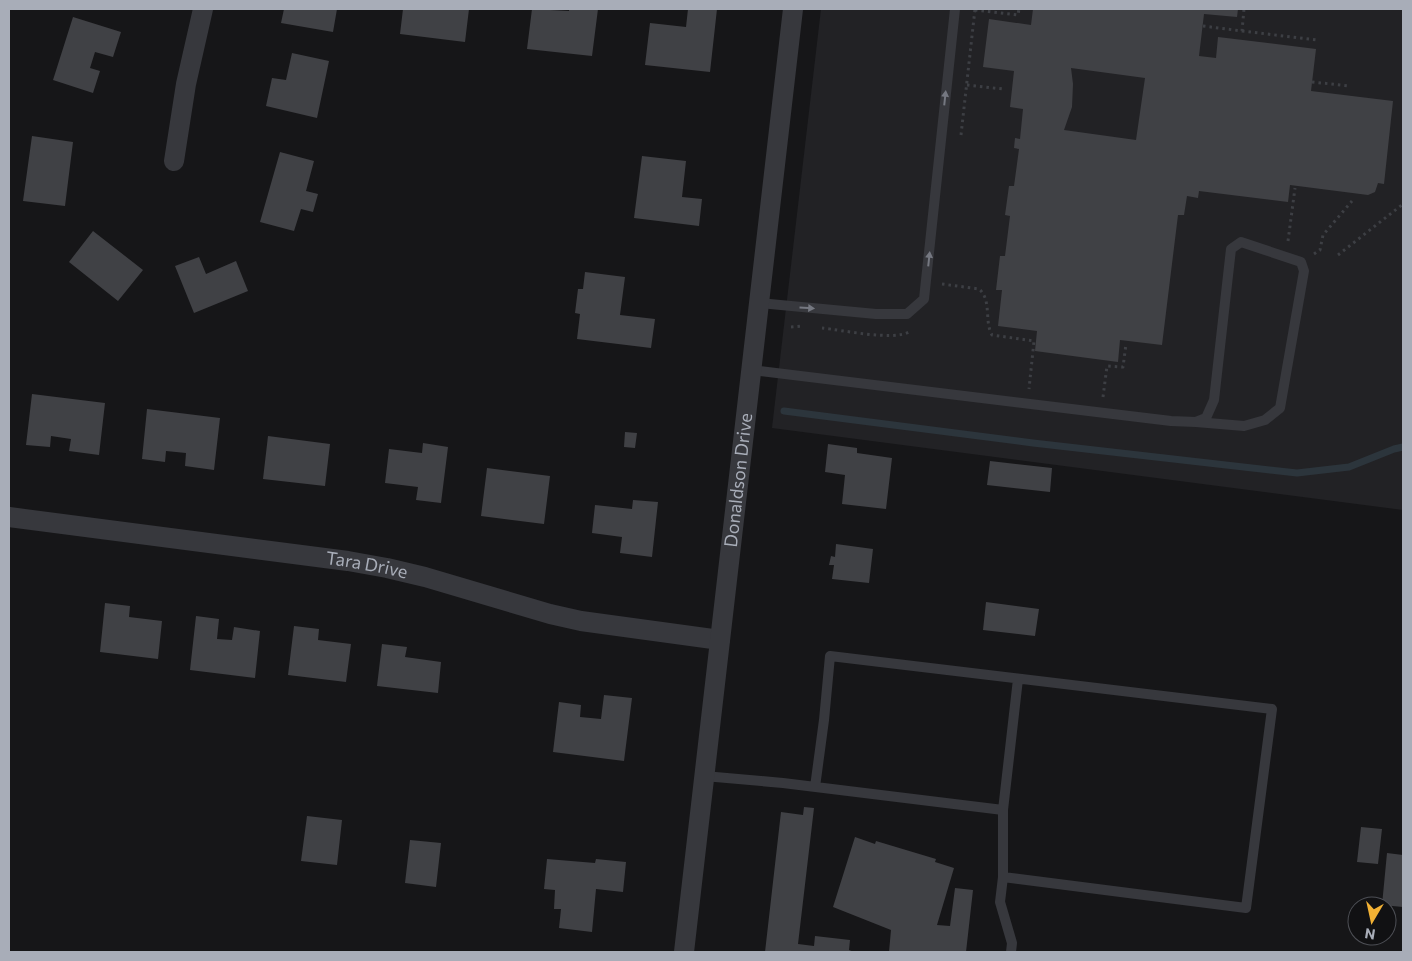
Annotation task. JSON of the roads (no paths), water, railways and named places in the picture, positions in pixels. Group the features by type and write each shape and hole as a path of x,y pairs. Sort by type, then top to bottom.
{"street":[{"path":"174,161 186,84 202,9"},
{"name":"Donaldson Drive","path":"684,952 793,9"},
{"name":"Tara Drive","path":"9,518 348,561 425,577 550,614 581,621 720,640"}],"lane":[{"path":"759,304 876,314 907,314 924,299 955,9"},
{"path":"751,370 1171,421 1244,426 1266,420 1280,408 1304,271 1301,262 1241,242 1231,249 1214,400 1206,418 1196,422"},
{"path":"814,787 824,720 830,656 1272,709 1246,908 1003,877"},
{"path":"1011,952 1012,943 1000,902 1003,877 1003,810 1018,680"},
{"path":"704,776 1003,810"}],"waterway":[{"path":"784,411 1033,443 1297,473 1349,467 1403,447"}]}
